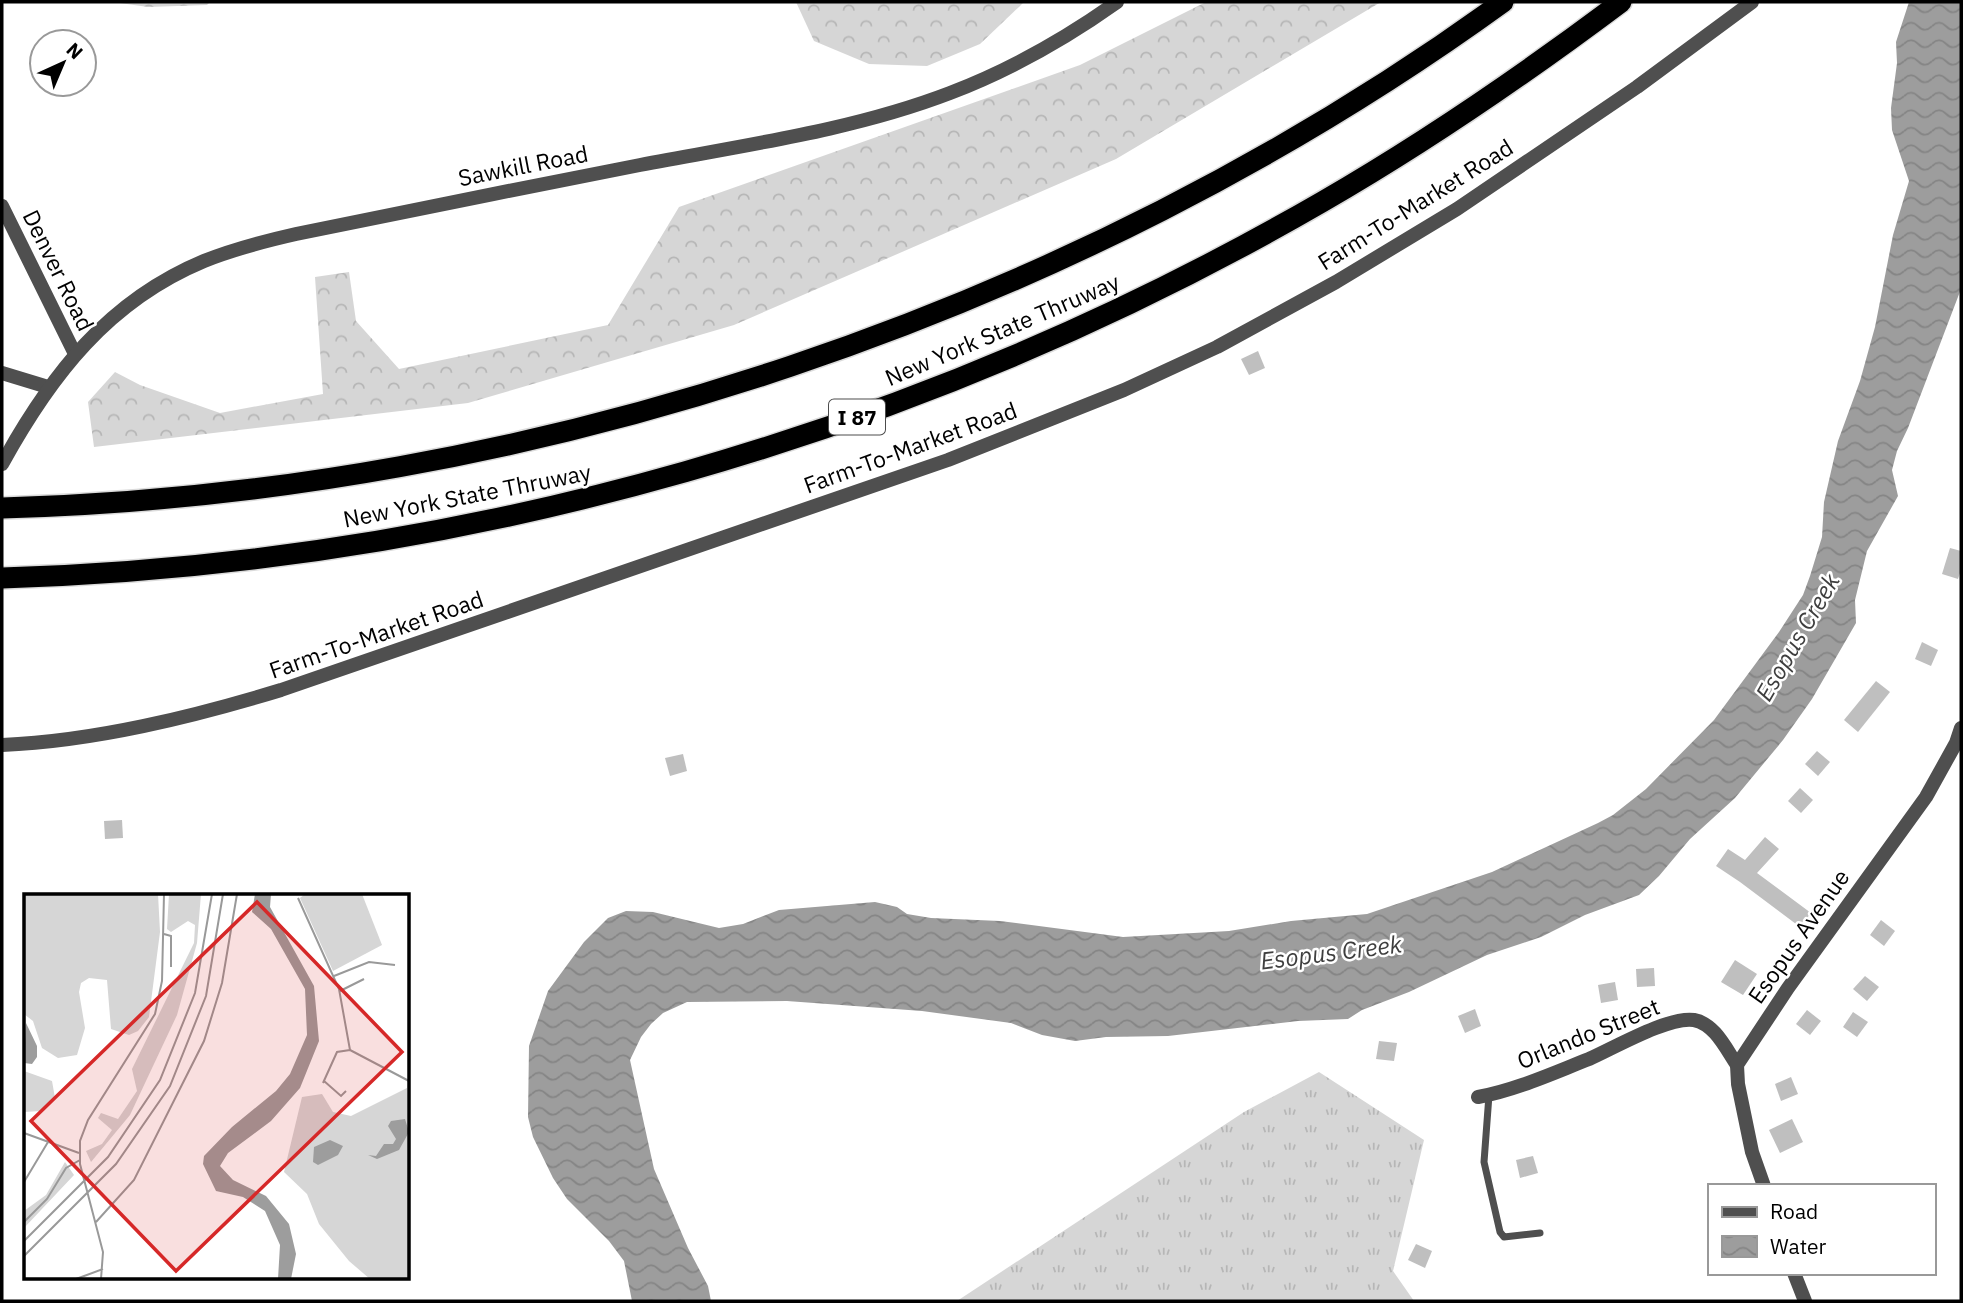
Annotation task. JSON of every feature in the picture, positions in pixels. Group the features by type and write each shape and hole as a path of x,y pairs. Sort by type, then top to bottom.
{"highway":[{"name":"New York State Thruway","path":"2,508 186,496 359,473 530,439 688,398 777,370 974,296 1083,248 1188,196 1340,110 1439,47 1503,2"},
{"name":"New York State Thruway","path":"2,578 73,576 193,566 311,552 405,536 604,494 718,463 834,426 1047,342 1220,259 1325,201 1428,138 1529,70 1621,2"}],"street":[{"name":"Sawkill Road","path":"4,459 48,387 75,354 109,320 148,290 186,269 231,251 296,234 873,117 948,93 1009,67 1059,41 1117,2"},
{"name":"Farm-To-Market Road","path":"2,745 149,725 281,690 948,460 1124,390 1217,346 1336,282 1457,209 1637,87 1752,2"},
{"name":"Denver Road","path":"2,206 75,354"},
{"path":"2,373 48,387"},
{"name":"Esopus Avenue","path":"1737,1065 1787,988 1955,759 1961,728"},
{"name":"Orlando Street","path":"1483,1096 1591,1058 1672,1022 1692,1020 1703,1024 1717,1035 1737,1065"},
{"path":"1737,1065 1738,1084 1752,1152 1763,1184"},
{"path":"1795,1275 1805,1301"}],"lane":[{"path":"1483,1096 1484,1162 1500,1232 1504,1237 1540,1233"}],"green space":[{"path":"113,2 210,2 207,5 148,7"},
{"path":"796,2 1024,2 980,44 927,66 869,64 814,41"},
{"path":"1206,2 1381,2 1116,159 734,325 468,403 94,447 88,402 115,372 140,385 220,413 323,394 315,277 349,272 356,321 399,369 608,325 679,207 1080,65"},
{"path":"1319,1072 1424,1140 1393,1271 1414,1301 957,1301 1244,1112"}],"water":[{"name":"Esopus Creek","path":"1909,2 1961,2 1961,289 1897,451 1892,470 1898,496 1867,551 1855,600 1856,623 1812,699 1783,740 1735,798 1690,839 1659,876 1639,895 1585,915 1541,937 1487,955 1409,992 1362,1010 1348,1019 1298,1021 1168,1036 1106,1037 1075,1041 1042,1035 1011,1023 922,1011 787,1001 687,1002 663,1013 651,1024 630,1060 654,1169 688,1248 708,1286 711,1301 632,1301 624,1261 609,1241 567,1199 553,1178 533,1137 528,1117 529,1046 548,991 584,942 608,918 626,911 653,912 719,928 743,924 779,910 875,902 897,907 907,914 931,918 1000,921 1123,937 1229,931 1291,921 1367,914 1492,872 1613,815 1646,789 1714,720 1803,595 1822,537 1824,502 1838,441 1860,381 1875,327 1893,235 1909,181 1892,130 1891,108 1897,63 1896,42"}],"building":[{"path":"1258,351 1265,368 1249,375 1241,359"},
{"path":"1950,548 1961,551 1958,579 1942,574"},
{"path":"1922,642 1938,650 1931,666 1915,659"},
{"path":"1876,681 1890,692 1858,732 1844,720"},
{"path":"1817,751 1830,762 1818,776 1805,764"},
{"path":"683,754 687,771 670,776 665,758"},
{"path":"1800,788 1813,800 1801,813 1788,801"},
{"path":"122,820 123,838 105,839 104,821"},
{"path":"1765,837 1779,849 1757,873 1811,913 1800,927 1716,866 1728,849 1745,860"},
{"path":"1881,920 1895,931 1884,946 1870,935"},
{"path":"1735,960 1757,974 1743,995 1721,982"},
{"path":"1654,968 1655,986 1637,987 1636,969"},
{"path":"1865,976 1879,987 1867,1001 1853,989"},
{"path":"1615,982 1618,1000 1601,1003 1598,985"},
{"path":"1475,1009 1481,1026 1465,1033 1458,1016"},
{"path":"1807,1010 1821,1021 1810,1035 1796,1024"},
{"path":"1853,1012 1868,1022 1857,1037 1843,1027"},
{"path":"1379,1041 1397,1043 1394,1061 1376,1059"},
{"path":"1791,1077 1798,1094 1781,1101 1775,1084"},
{"path":"1792,1119 1803,1142 1780,1153 1769,1130"},
{"path":"1533,1156 1538,1173 1520,1178 1516,1160"},
{"path":"1416,1244 1432,1251 1425,1268 1408,1260"}]}
